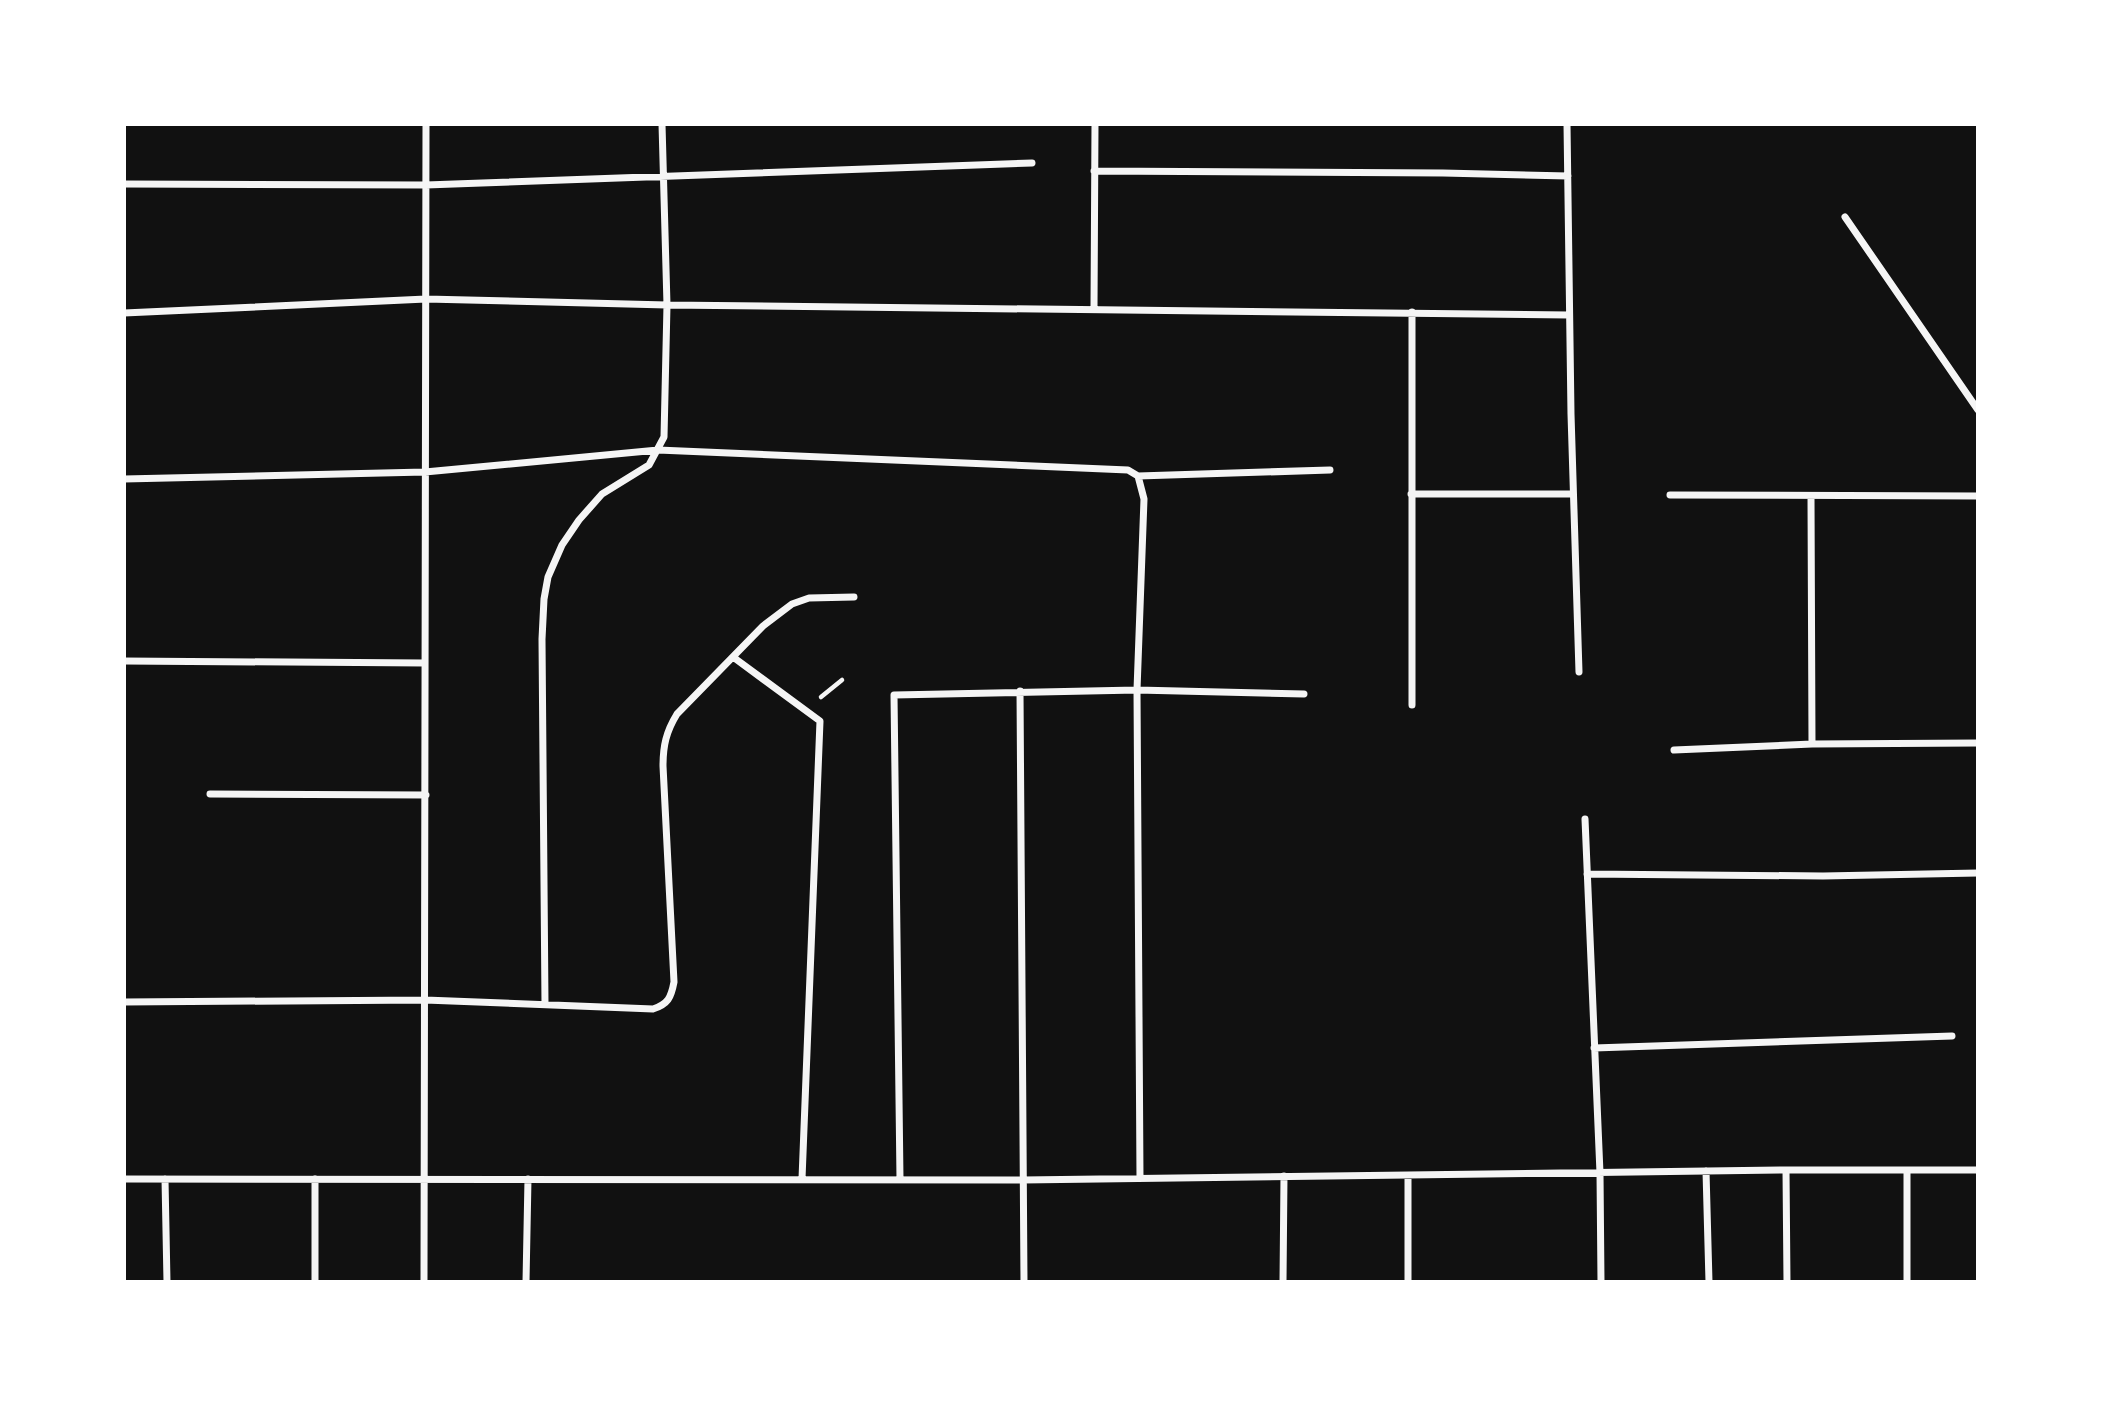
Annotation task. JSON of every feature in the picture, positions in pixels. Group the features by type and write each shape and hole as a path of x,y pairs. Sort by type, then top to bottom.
{"street":[{"path":"424,1282 426,124"},
{"path":"545,1004 544,599 548,577 562,545 579,520 602,494 649,464 664,437 667,305 662,124"},
{"path":"1094,308 1095,124"},
{"path":"1567,124 1569,315 1579,672"},
{"path":"124,184 426,185 1032,163"},
{"path":"1094,171 1568,176"},
{"path":"1845,217 1978,410"},
{"path":"124,313 426,299 667,305 1569,315"},
{"path":"1412,312 1412,705"},
{"path":"124,480 425,472 658,450 1128,470 1138,476 1330,470"},
{"path":"1138,476 1144,499 1137,690 1140,1178"},
{"path":"1411,494 1573,494"},
{"path":"1670,495 1978,496"},
{"path":"1811,497 1812,744"},
{"path":"124,1002 425,1000 653,1009 665,1005 672,996 674,982 663,766 663,744 668,730 677,714 763,626 792,604 809,598 854,597"},
{"path":"733,657 820,722 802,1180"},
{"path":"124,661 425,663"},
{"path":"900,1179 894,695 1137,690 1304,694"},
{"path":"1020,691 1024,1282"},
{"path":"1674,750 1812,744 1978,743"},
{"path":"210,794 426,795"},
{"path":"1585,819 1600,1173 1601,1282"},
{"path":"1587,874 1823,876 1978,873"},
{"path":"1594,1048 1952,1036"},
{"path":"1786,1170 1787,1282"},
{"path":"1907,1170 1907,1282"},
{"path":"124,1179 1023,1180 1978,1170"},
{"path":"1706,1171 1709,1282"},
{"path":"1408,1175 1408,1282"},
{"path":"1283,1282 1284,1176"},
{"path":"165,1179 167,1282"},
{"path":"315,1179 315,1282"},
{"path":"526,1282 528,1179"}],"path":[{"path":"821,697 842,680"}]}
